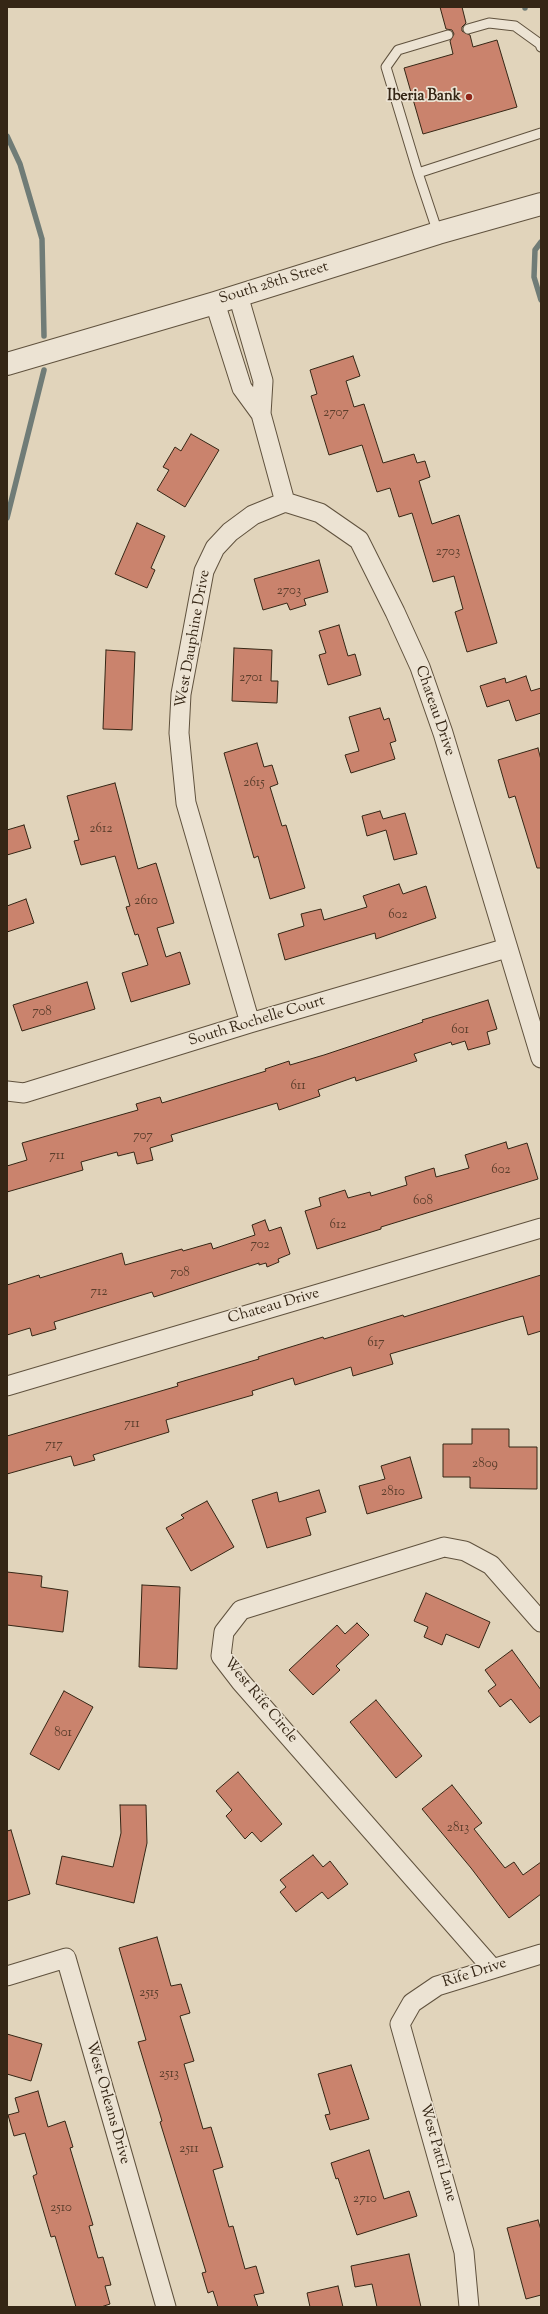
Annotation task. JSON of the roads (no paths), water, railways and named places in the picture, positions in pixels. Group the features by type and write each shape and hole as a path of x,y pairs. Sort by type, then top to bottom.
{"street":[{"name":"South 28th Street","path":"8,360 215,303 438,233 541,204"},
{"path":"238,295 263,381 261,414 285,502"},
{"path":"215,303 242,388 261,414"},
{"name":"Chateau Drive","path":"285,502 320,513 358,540 395,612 420,667 443,732 541,1058"},
{"name":"West Dauphine Drive","path":"250,1023 186,803 180,747 181,694 204,571 215,548 230,532 253,515 285,502"},
{"name":"South Rochelle Court","path":"7,1091 24,1093 250,1023 507,948"},
{"name":"Chateau Drive","path":"7,1386 541,1228"},
{"name":"West Rife Circle","path":"492,1968 241,1682 221,1656 224,1632 241,1610 444,1547 465,1551 491,1565 541,1622"},
{"name":"Rife Drive","path":"412,2003 437,1986 541,1954"},
{"name":"West Orleans Drive","path":"7,1976 66,1958 166,2307"},
{"name":"West Patti Lane","path":"412,2003 400,2024 464,2252 469,2307"}],"lane":[{"path":"468,29 489,23 515,26 540,44 541,47"},
{"path":"438,233 386,67 398,50 448,35"},
{"path":"418,173 541,133"}],"waterway":[{"path":"7,136 20,164 42,239 44,336"},
{"path":"541,242 535,250 534,277 541,300"},
{"path":"7,518 44,370"}],"place":[{"name":"Iberia Bank","path":"469,97"}]}
